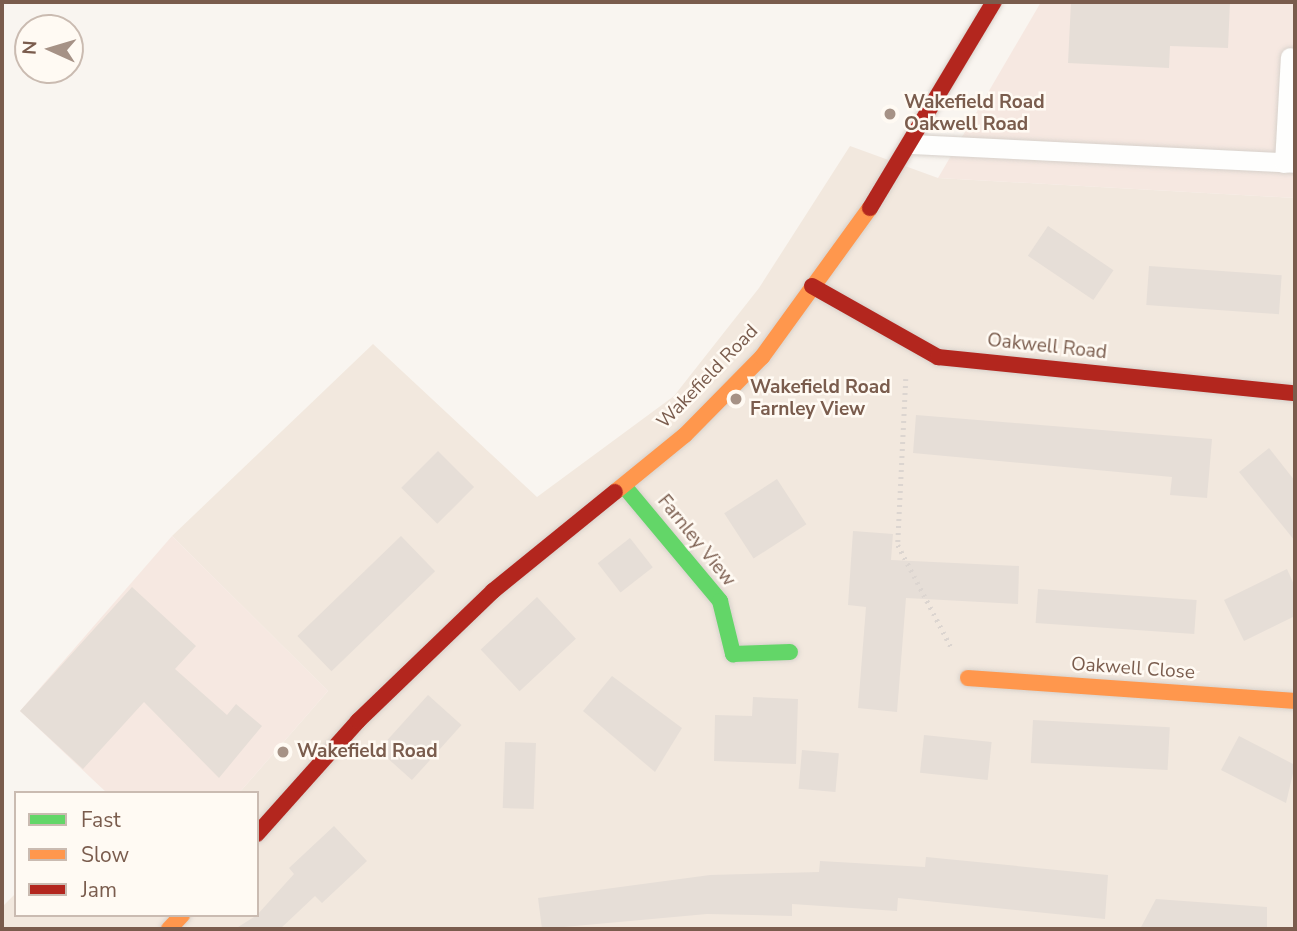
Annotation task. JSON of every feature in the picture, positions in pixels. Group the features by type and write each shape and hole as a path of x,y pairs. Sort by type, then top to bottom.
{"main road":[{"name":"Wakefield Road","path":"259,832 358,721 493,591 624,486 762,357 911,144 994,2"},
{"name":"Oakwell Road","path":"812,286 913,347 938,357 1295,393"},
{"name":"Farnley View","path":"624,486 720,601 733,654 790,652"},
{"name":"Oakwell Close","path":"968,678 1295,701"}],"lane":[{"path":"911,144 1289,163 1290,57"}],"path":[{"path":"913,347 903,391 898,545 968,678"}],"shaded area":[{"path":"1041,2 1295,2 1295,198 938,178"},
{"path":"850,146 938,178 1295,198 1295,929 2,929 2,907 14,895 14,917 259,917 259,791 241,791 328,691 172,536 373,344 537,497 674,396 759,288"},
{"path":"172,536 328,691 241,791 105,791 20,711"}],"building":[{"path":"1071,2 1230,2 1228,48 1170,46 1169,68 1068,63"},
{"path":"1048,226 1113,270 1093,300 1028,256"},
{"path":"1149,266 1282,275 1279,314 1146,305"},
{"path":"916,415 1212,439 1207,498 1170,495 1172,477 913,453"},
{"path":"1269,448 1295,481 1295,541 1239,472"},
{"path":"438,451 474,487 437,524 401,488"},
{"path":"777,479 806,524 754,559 724,513"},
{"path":"853,531 893,534 891,560 1019,566 1018,604 906,598 897,712 858,708 866,607 848,605"},
{"path":"401,536 435,571 331,671 297,636"},
{"path":"630,538 653,567 620,592 598,563"},
{"path":"1287,569 1295,587 1295,616 1244,641 1224,600"},
{"path":"132,587 196,646 175,669 227,715 236,704 262,726 219,778 144,702 83,769 20,711"},
{"path":"1038,589 1197,600 1194,634 1036,623"},
{"path":"537,597 576,639 520,691 481,650"},
{"path":"612,676 682,728 655,772 583,711"},
{"path":"428,695 461,725 412,780 378,750"},
{"path":"753,697 798,699 796,764 714,761 715,715 752,716"},
{"path":"1033,720 1170,727 1168,770 1031,763"},
{"path":"924,735 992,742 988,780 920,773"},
{"path":"1239,736 1295,765 1286,803 1221,770"},
{"path":"505,742 536,743 534,809 503,808"},
{"path":"802,750 839,753 835,792 799,789"},
{"path":"334,826 367,861 322,903 315,896 280,929 235,929 254,917 259,917 259,913 294,874 289,868"},
{"path":"926,857 1108,875 1105,919 898,898 897,911 792,904 792,916 707,914 542,929 538,898 710,875 819,872 820,861 925,867"},
{"path":"1156,899 1267,907 1267,929 1140,929"}],"traffic: fast":[{"path":"624,486 720,601 733,654 790,652"}],"traffic: slow":[{"path":"615,492 685,435 762,357 870,208"},
{"path":"968,678 1295,701"},
{"path":"169,929 180,917"}],"traffic: jam":[{"path":"870,208 994,2"},
{"path":"812,286 938,357 1295,393"},
{"path":"259,832 358,721 493,591 615,492"}],"place":[{"name":"Wakefield Road Oakwell Road","path":"890,114"},
{"name":"Wakefield Road Farnley View","path":"736,399"},
{"name":"Wakefield Road","path":"283,752"}]}
